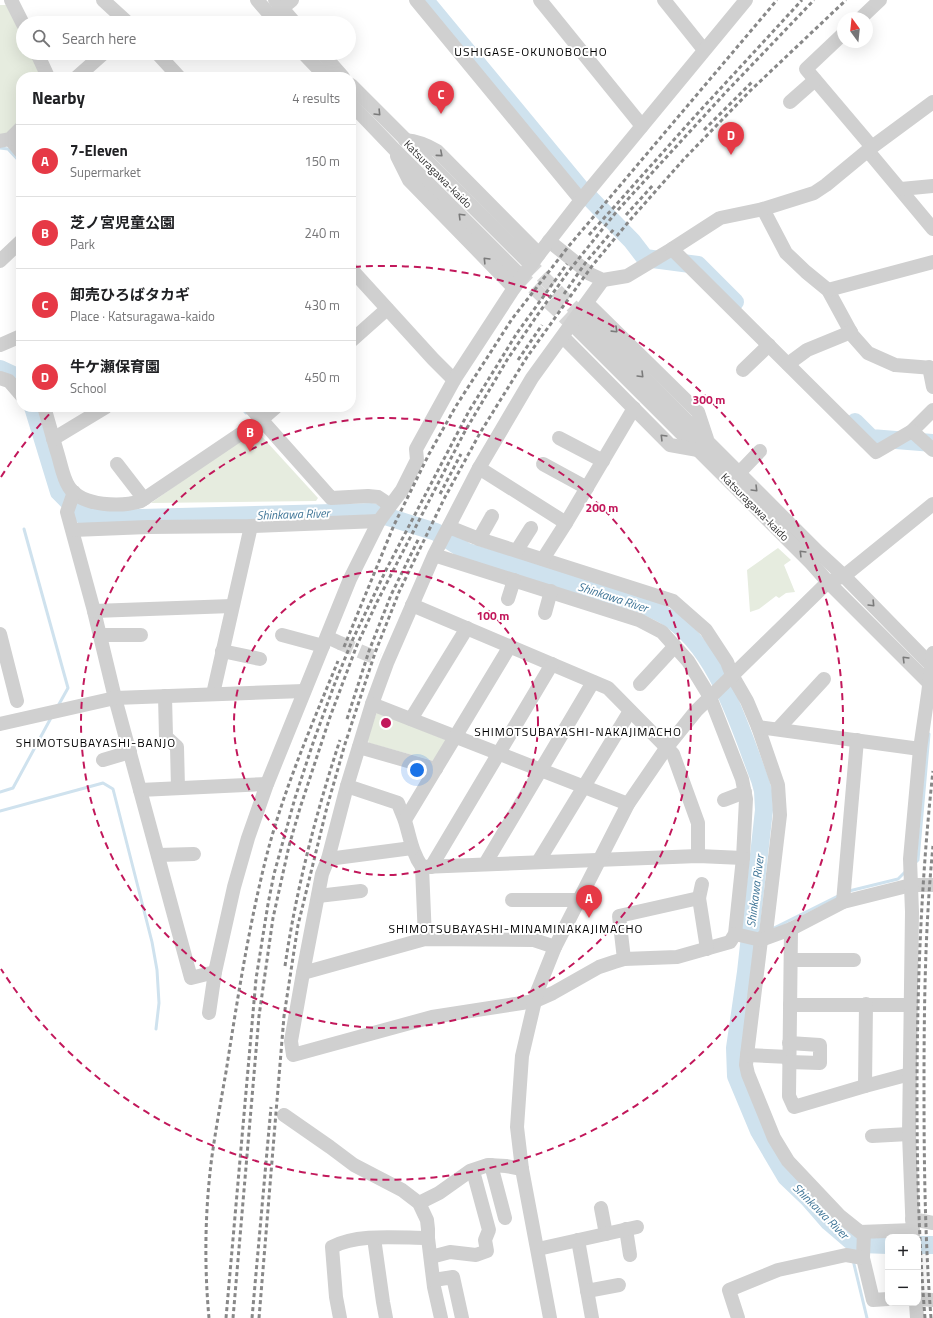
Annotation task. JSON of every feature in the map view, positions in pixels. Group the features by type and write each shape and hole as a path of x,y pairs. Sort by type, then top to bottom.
{"street":[{"path":"11,0 19,16"},
{"path":"103,0 120,16"},
{"path":"257,0 279,10"},
{"path":"416,0 584,197"},
{"path":"540,0 642,126"},
{"path":"664,0 704,50"},
{"path":"209,1013 216,972 236,880 248,838 267,784 350,579 379,521 402,490 416,460 416,449 454,380 514,288 584,197 746,0"},
{"path":"867,12 880,0"},
{"path":"837,40 806,69 933,229"},
{"path":"40,60 46,72"},
{"path":"83,72 96,60"},
{"path":"163,60 174,72"},
{"path":"310,60 321,72"},
{"name":"Katsuragawa-kaido","path":"328,60 339,72"},
{"path":"790,102 815,80"},
{"name":"Katsuragawa-kaido","path":"356,92 400,145 518,273"},
{"path":"549,241 590,274 603,280 627,276 720,218 763,209 814,193 933,102"},
{"name":"Katsuragawa-kaido","path":"356,108 400,145 527,261"},
{"path":"16,132 5,140 16,148"},
{"path":"514,288 409,180 405,174 400,145 414,141 431,147 437,151 539,254"},
{"path":"901,189 933,186"},
{"path":"763,209 786,253 828,290 851,332 868,353 895,365 931,367 933,387"},
{"path":"1,257 16,245"},
{"path":"672,249 876,452 912,431 933,410"},
{"path":"828,290 933,262"},
{"path":"356,275 432,359 454,380"},
{"path":"434,554 639,620 662,632 688,661 713,694 745,792 746,799 738,934 730,942 677,957 624,959 599,967 553,993 535,1001 432,1017 293,1055 291,1041 322,874 328,859 347,786 372,704 383,661 412,604 434,554 450,527 460,502 479,468 532,378 603,280"},
{"path":"563,337 670,445 703,446 698,412 587,303"},
{"path":"356,337 387,309"},
{"name":"Katsuragawa-kaido","path":"580,323 703,446 828,582 931,685"},
{"path":"788,364 807,350 851,332"},
{"path":"0,345 16,338"},
{"path":"743,370 769,345"},
{"path":"0,378 9,381 16,389"},
{"path":"543,559 634,408"},
{"path":"53,439 98,412"},
{"path":"254,412 331,498 368,496 378,497 390,505"},
{"path":"46,415 59,461 69,487 74,492 85,498 106,505 131,504 144,499 261,420 270,412"},
{"path":"912,431 933,450"},
{"path":"559,438 603,461"},
{"name":"Katsuragawa-kaido","path":"703,446 739,473 819,553 932,661"},
{"path":"739,473 760,452"},
{"path":"117,464 144,499"},
{"path":"543,464 587,488"},
{"path":"479,468 566,523"},
{"path":"74,492 67,512 94,611 115,698 191,978 216,972"},
{"path":"550,1318 522,1169 517,1127 522,1056 537,992 555,947 598,860 628,804 667,747 696,711 828,582 844,576 933,504"},
{"path":"479,539 492,516"},
{"path":"73,530 148,527 251,526 379,521"},
{"path":"213,694 251,526"},
{"path":"450,527 479,539 673,601 706,630 727,662 730,677 747,701 758,727 778,785 780,815 762,934 747,1055 746,1065 748,1074 774,1138 788,1160 840,1216 864,1234 913,1229 933,1224"},
{"path":"517,550 531,528"},
{"path":"508,599 514,580"},
{"path":"545,613 551,591"},
{"path":"412,604 608,688 673,754 698,823 698,856"},
{"path":"94,611 232,606"},
{"path":"410,719 467,628"},
{"path":"0,634 17,701"},
{"path":"100,636 141,635"},
{"path":"282,635 325,642 340,642"},
{"path":"405,820 510,646"},
{"path":"640,684 675,646"},
{"path":"222,650 260,659"},
{"path":"913,1229 909,1134 912,912 911,873 920,749 931,685 932,661"},
{"path":"425,939 426,867 552,664"},
{"path":"778,729 824,679"},
{"path":"485,864 593,682"},
{"path":"0,724 115,698 304,691"},
{"path":"165,696 166,736 177,747 178,788"},
{"path":"372,704 628,804"},
{"path":"538,862 630,711"},
{"path":"758,727 920,749"},
{"path":"843,896 857,740"},
{"path":"359,747 436,769"},
{"path":"103,760 130,752"},
{"path":"140,790 267,784"},
{"path":"347,786 398,803 405,820 416,859 426,867 698,856 743,858"},
{"path":"724,800 745,792"},
{"path":"328,859 412,848"},
{"path":"158,855 194,854"},
{"path":"738,934 762,934 791,928 843,896 911,873 933,885"},
{"path":"702,884 699,898 707,949"},
{"path":"318,896 361,891"},
{"path":"624,959 619,916 699,898"},
{"path":"512,900 579,900"},
{"path":"791,928 789,1096 794,1108 910,1074"},
{"path":"303,973 425,939 534,940 555,947"},
{"path":"791,960 854,960"},
{"path":"790,1004 911,1005"},
{"path":"865,1086 866,1004"},
{"path":"747,1055 789,1054"},
{"path":"284,1115 354,1165 402,1190 419,1203 427,1220 428,1238 441,1318"},
{"path":"872,1136 909,1134"},
{"path":"419,1203 440,1193 473,1170 491,1165 522,1169"},
{"path":"491,1165 505,1218"},
{"path":"431,1256 450,1252 476,1255 487,1251 485,1240 489,1230 473,1170"},
{"path":"600,1208 606,1234"},
{"path":"538,1249 632,1228 630,1255"},
{"path":"864,1234 864,1257 873,1300 885,1300"},
{"path":"340,1318 336,1297 332,1247 365,1238 428,1238"},
{"path":"374,1238 386,1318"},
{"path":"578,1240 592,1318"},
{"path":"738,1318 729,1290 778,1270 846,1255 864,1257"},
{"path":"434,1280 453,1276 462,1318"},
{"path":"587,1291 619,1285"},
{"path":"921,1299 933,1300"},
{"path":"916,1306 918,1318"}],"shaded area":[{"path":"0,5 10,5 16,19 16,60 34,60 39,72 16,72 16,127 7,135 0,137"},
{"path":"255,429 318,498 316,501 151,503"},
{"path":"778,548 791,560 784,565 795,592 786,593 779,598 776,596 759,609 750,612 747,570"},
{"path":"377,712 446,740 434,761 369,743 367,739"}],"waterway":[{"path":"428,4 581,189 632,241 645,258 698,265 735,302"},
{"path":"0,148 8,149 16,158"},
{"name":"Shinkawa River","path":"0,369 16,377"},
{"name":"Shinkawa River","path":"35,412 59,492 82,515 102,519 372,512 436,532 467,552 639,603 664,615 682,629 698,646 724,689 744,736 763,791 764,810 746,972 735,1048 736,1076 759,1131 786,1177 809,1199 829,1222 850,1240 861,1244 885,1245"},
{"path":"855,422 871,438 933,443"},
{"path":"328,503 337,513"},
{"path":"24,529 68,688 58,706"},
{"path":"0,792 13,788 52,716"},
{"path":"915,863 918,860 929,734"},
{"path":"0,811 103,783 113,789 152,942 157,970 159,1003 156,1029"},
{"path":"849,891 898,879 906,871"},
{"path":"771,927 774,928 840,895"},
{"path":"750,925 764,927"},
{"path":"850,1240 852,1252"},
{"name":"Shinkawa River","path":"921,1245 933,1245"},
{"path":"853,1260 867,1318"}],"tunnel":[{"path":"527,261 584,318"},
{"path":"518,273 576,328"},
{"path":"340,643 379,659"}],"railway":[{"path":"344,647 394,525 429,454 456,406 512,319 568,247 777,0"},
{"path":"589,235 697,114 802,0"},
{"path":"233,1318 259,1016 273,918 289,846 300,808 330,717 357,645 377,602 464,433 507,360 536,317 568,272 617,211 727,91 814,0"},
{"path":"259,1318 284,1016 298,925 327,807 345,744 375,653 399,592 444,499 480,433 527,357 592,266 684,159 751,90 846,0"},
{"path":"704,130 752,82"},
{"path":"626,215 654,184"},
{"path":"564,294 586,262 614,229"},
{"path":"226,1318 256,979 274,874 295,798 335,683 352,641 386,570 469,411 517,333 567,264"},
{"path":"518,360 542,325"},
{"path":"440,494 461,454"},
{"path":"347,719 369,651 391,595 419,538"},
{"path":"209,1318 206,1277 206,1237 212,1156 248,940 265,862 288,785 338,661"},
{"path":"285,966 301,880 323,795 340,740"},
{"path":"925,1318 919,1208 917,1056 925,853 933,771"},
{"path":"931,1318 925,1203 924,1058 927,937 933,846"},
{"path":"252,1318 271,1107"}],"place":[{"name":"卸売ひろばタカギ","path":"441,114"},
{"name":"牛ケ瀬保育園","path":"731,155"},
{"name":"芝ノ宮児童公園","path":"250,452"},
{"name":"7-Eleven","path":"589,918"}],"district":[{"name":"USHIGASE-OKUNOBOCHO","path":"531,51"},
{"name":"SHIMOTSUBAYASHI-NAKAJIMACHO","path":"578,731"},
{"name":"SHIMOTSUBAYASHI-BANJO","path":"96,742"},
{"name":"SHIMOTSUBAYASHI-MINAMINAKAJIMACHO","path":"516,928"}]}
